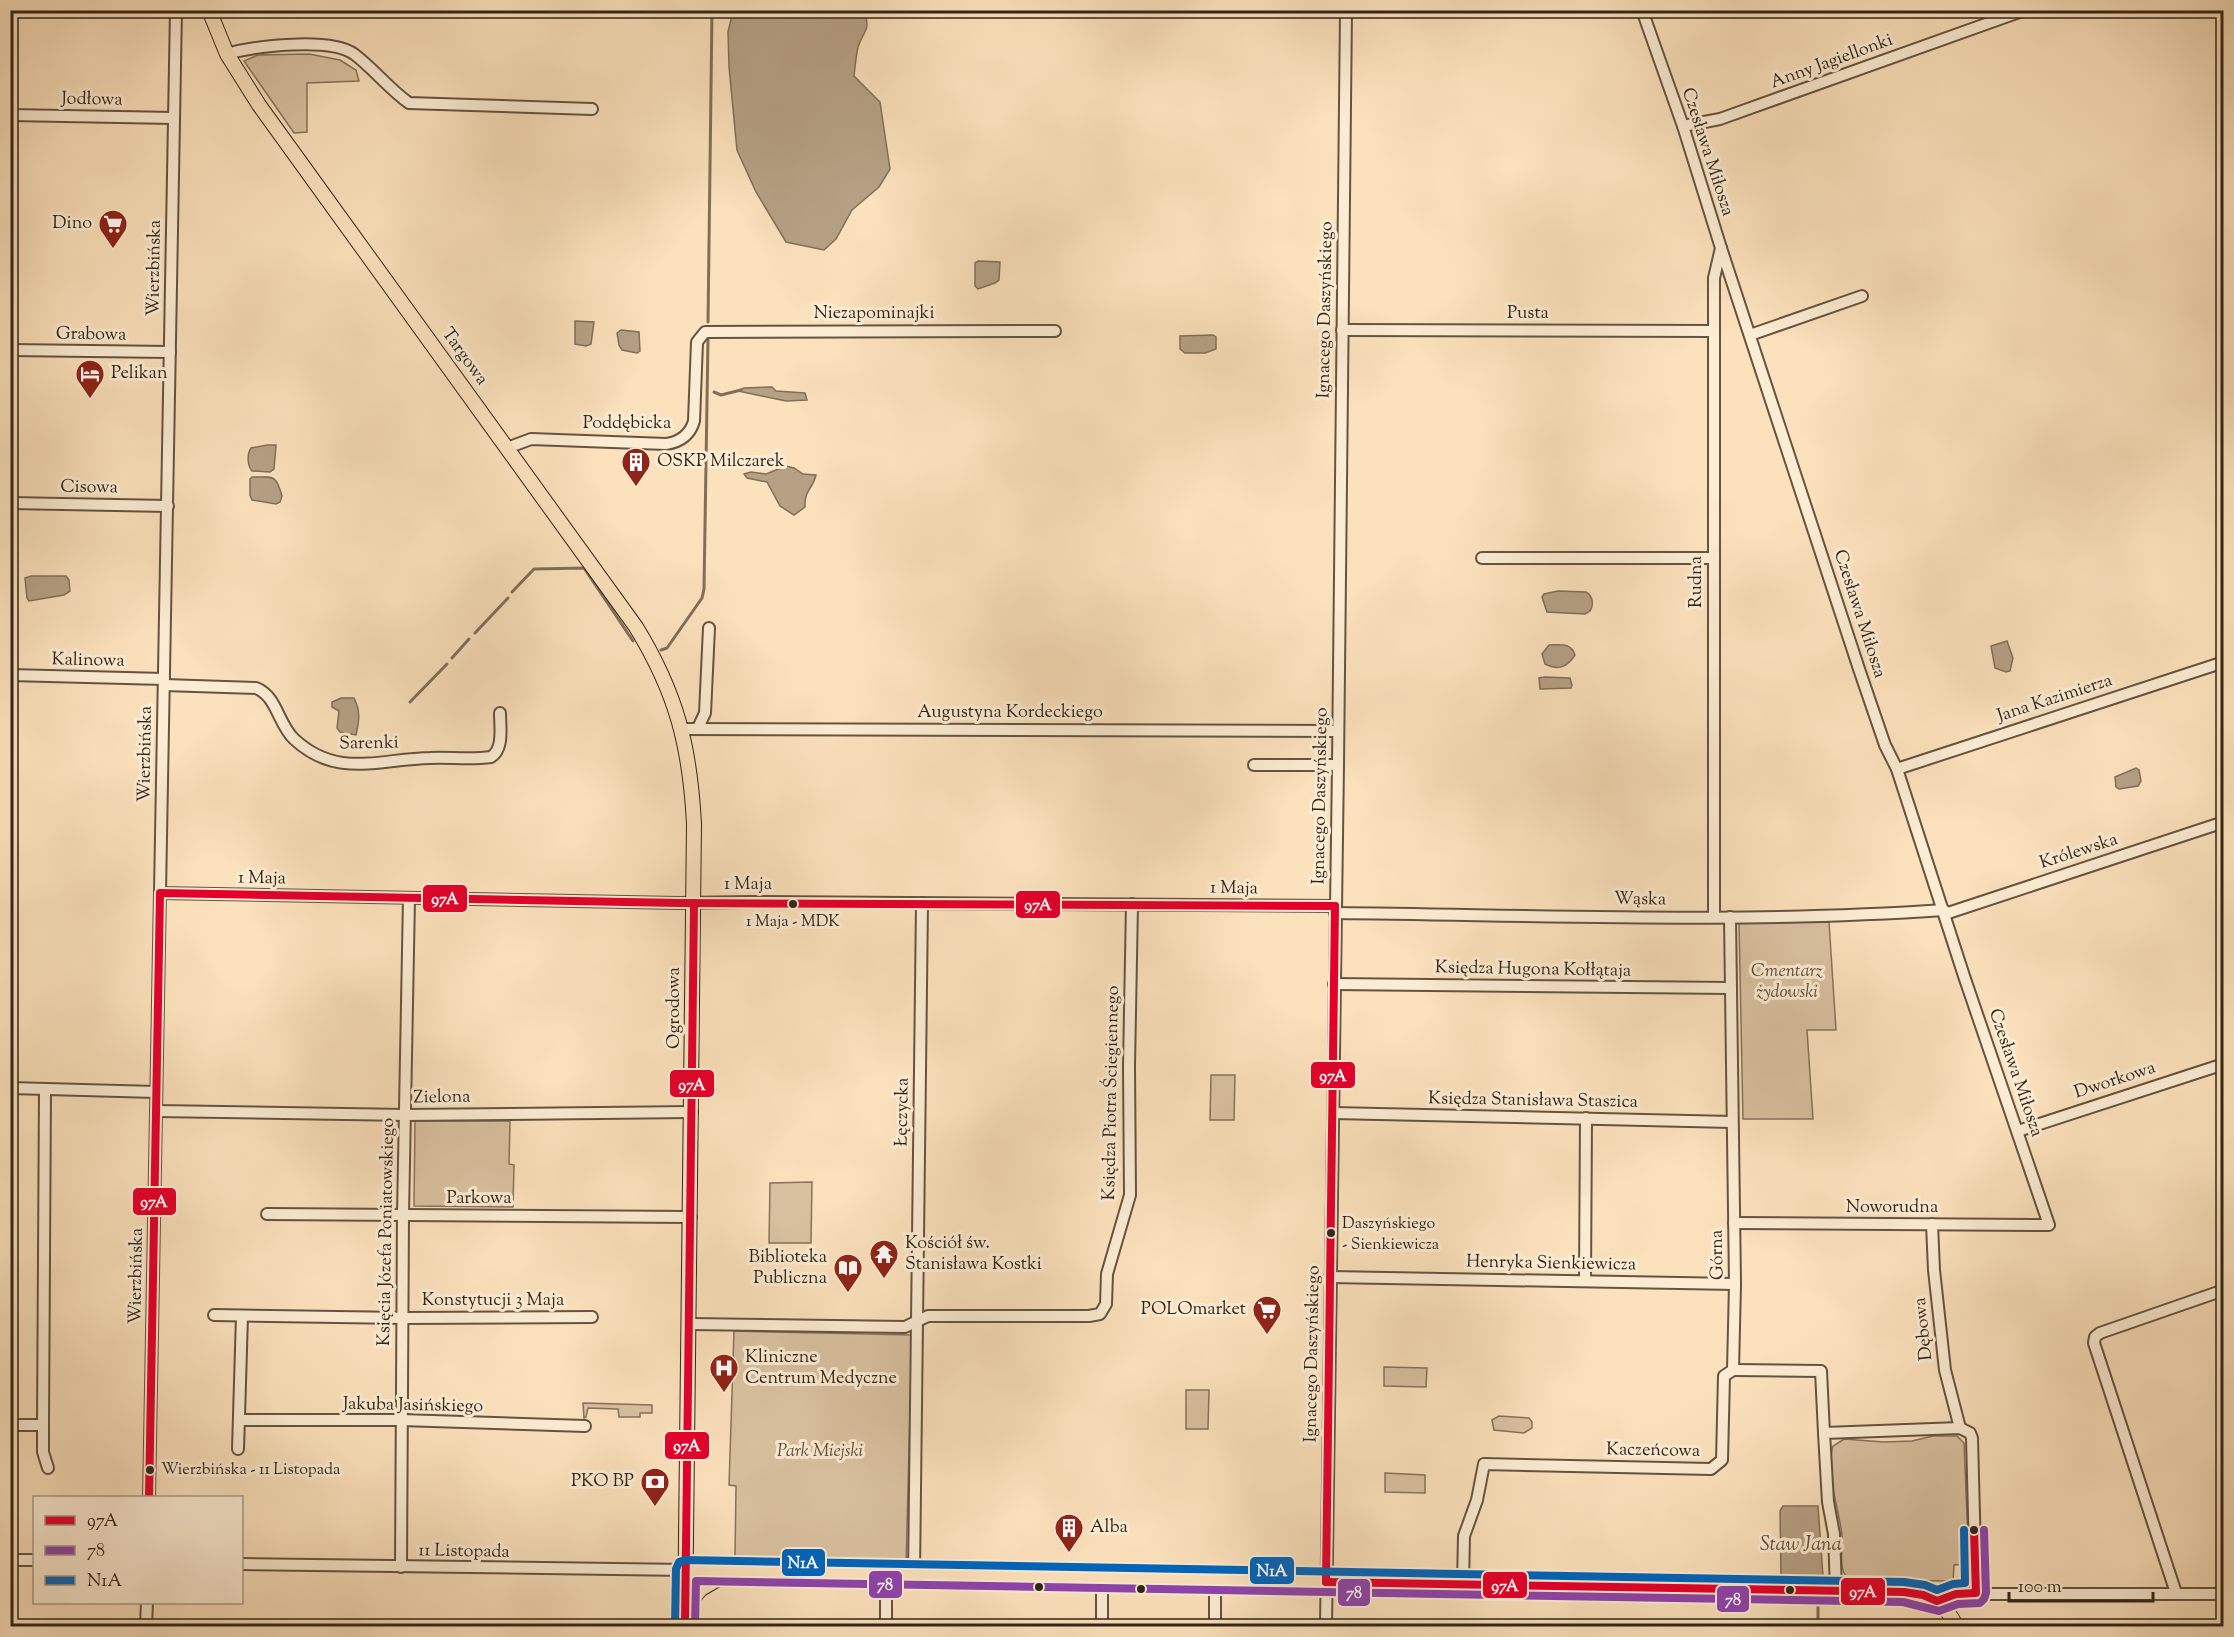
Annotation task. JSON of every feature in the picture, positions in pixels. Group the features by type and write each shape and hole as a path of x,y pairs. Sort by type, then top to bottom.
{"main road":[{"name":"Targowa","path":"209,10 227,54 259,105 636,627 663,677 682,729"},
{"name":"Ogrodowa","path":"682,729 693,796 694,903 685,1626"},
{"path":"686,1570 1904,1592 1923,1595 1937,1601 1949,1613 1956,1626"},
{"path":"685,1607 706,1585 732,1571"}],"street":[{"name":"Wierzbińska","path":"149,1496 176,10"},
{"name":"Ignacego Daszyńskiego","path":"1326,1626 1346,10"},
{"name":"Czesława Miłosza","path":"1642,10 1683,126 1859,669 1885,745 1897,769 1964,976 2049,1225"},
{"name":"Anny Jagiellonki","path":"1683,126 1720,119 2025,10"},
{"path":"227,54 263,47 334,46 351,52 367,64 396,94 409,103 592,109"},
{"name":"Jodłowa","path":"10,115 174,118"},
{"name":"Rudna","path":"1714,917 1714,278 1721,248"},
{"path":"1750,335 1862,296"},
{"name":"Pusta","path":"1342,330 1714,331"},
{"name":"Niezapominajki","path":"697,342 705,332 716,331 1055,331"},
{"name":"Poddębicka","path":"507,447 531,439 666,444 684,438 692,428 694,421 697,342"},
{"name":"Grabowa","path":"10,350 170,352"},
{"name":"Cisowa","path":"10,503 168,506"},
{"path":"1482,558 1713,558"},
{"path":"698,728 705,713 709,628"},
{"name":"Jana Kazimierza","path":"1897,769 2223,662"},
{"name":"Kalinowa","path":"10,675 164,682"},
{"name":"Sarenki","path":"164,682 263,690 291,737 325,761 378,764 427,758 490,757 497,753 499,746 500,713"},
{"name":"Augustyna Kordeckiego","path":"682,729 1338,731"},
{"path":"1254,765 1338,765"},
{"name":"Królewska","path":"1945,912 2223,822"},
{"name":"1 Maja","path":"160,894 694,903 1132,904 1335,910"},
{"name":"Księcia Józefa Poniatowskiego","path":"401,1567 403,1215 409,898"},
{"name":"Łęczycka","path":"914,1574 922,903"},
{"name":"Księdza Piotra Ściegiennego","path":"917,1322 928,1316 1089,1316 1100,1314 1106,1304 1107,1274 1130,1195 1129,1066 1132,904"},
{"name":"Wąska","path":"1335,910 1714,917 1945,912"},
{"path":"1730,917 1731,988"},
{"name":"Księdza Hugona Kołłątaja","path":"1334,984 1731,988"},
{"name":"Górna","path":"1731,988 1735,1284 1733,1370"},
{"name":"Dworkowa","path":"2018,1131 2223,1064"},
{"path":"10,1088 156,1092"},
{"path":"45,1089 43,1452 48,1468"},
{"name":"Zielona","path":"156,1111 405,1115 692,1112"},
{"name":"Księdza Stanisława Staszica","path":"1333,1113 1732,1122"},
{"path":"1585,1281 1586,1118"},
{"name":"Parkowa","path":"267,1214 691,1217"},
{"name":"Noworudna","path":"1734,1223 2049,1225"},
{"name":"Dębowa","path":"1932,1224 1934,1270 1945,1370 1960,1428 1970,1433 1972,1438 1976,1593"},
{"name":"Henryka Sienkiewicza","path":"1330,1277 1735,1284"},
{"path":"2176,1593 2094,1343 2095,1337 2100,1333 2223,1290"},
{"name":"Konstytucji 3 Maja","path":"214,1315 403,1318 592,1317"},
{"path":"238,1449 242,1316"},
{"path":"690,1324 905,1327 917,1322"},
{"path":"1733,1370 1821,1371 1828,1502 1834,1534 1836,1590"},
{"name":"Kaczeńcowa","path":"1463,1584 1464,1536 1477,1500 1484,1464 1711,1469 1722,1460 1724,1376 1733,1370"},
{"name":"Jakuba Jasińskiego","path":"239,1420 401,1420 585,1426"},
{"path":"10,1425 43,1425"},
{"path":"1824,1432 1960,1428"},
{"path":"10,1560 33,1560"},
{"name":"11 Listopada","path":"243,1564 686,1570"},
{"path":"886,1574 886,1626"},
{"path":"1102,1578 1102,1626"},
{"path":"1215,1580 1215,1626"},
{"path":"1937,1601 1956,1594 1976,1593 2223,1594"},
{"path":"147,1604 147,1626"}],"green space":[{"path":"309,54 340,60 356,70 359,81 307,83 307,132 294,133 244,61 258,55"},
{"name":"Cmentarz żydowski","path":"1829,922 1836,1030 1807,1030 1813,1119 1743,1119 1739,923"},
{"path":"1211,1075 1235,1075 1234,1120 1210,1120"},
{"path":"415,1121 510,1121 509,1164 514,1165 513,1207 414,1206"},
{"path":"812,1182 811,1243 769,1243 770,1183"},
{"name":"Park Miejski","path":"734,1331 912,1335 906,1567 870,1568 831,1560 735,1558 736,1486 729,1485"},
{"path":"1384,1367 1427,1368 1426,1387 1384,1386"},
{"path":"1186,1390 1209,1390 1208,1429 1186,1429"},
{"path":"583,1403 652,1405 652,1413 640,1413 640,1417 619,1417 618,1409 588,1408 584,1418"},
{"path":"1499,1416 1529,1418 1532,1428 1524,1433 1494,1430 1492,1420"},
{"path":"1933,1436 1957,1436 1964,1443 1969,1564 1954,1565 1953,1581 1856,1580 1847,1576 1842,1564 1842,1535 1832,1479 1833,1446 1844,1439 1884,1442 1912,1441"},
{"path":"1385,1473 1425,1475 1425,1493 1385,1492"}],"water":[{"path":"864,10 867,27 858,47 854,76 880,102 890,169 879,187 852,210 836,239 824,250 786,242 756,192 737,150 729,67 728,32 733,11"},
{"path":"978,261 1000,262 999,280 978,289 975,286 975,263"},
{"path":"575,321 594,322 591,344 586,346 575,344"},
{"path":"621,330 639,332 640,351 637,353 622,350 617,333"},
{"path":"1213,335 1216,337 1216,349 1205,353 1185,353 1180,349 1180,336"},
{"path":"772,387 776,391 805,393 807,400 786,401 738,391 744,388"},
{"path":"276,445 274,469 270,472 252,471 248,460 251,448"},
{"path":"786,466 803,474 816,475 807,493 805,507 794,515 780,506 767,482 747,478 744,474 751,472 766,474"},
{"path":"270,477 276,480 282,496 280,502 276,504 252,500 250,479"},
{"path":"66,576 69,580 70,591 64,595 29,601 25,578"},
{"path":"1558,591 1586,592 1592,601 1590,611 1585,614 1547,612 1542,597 1544,594"},
{"path":"2007,641 2013,658 2010,671 2006,672 1995,668 1991,646"},
{"path":"1549,645 1568,646 1575,655 1562,667 1550,666 1545,664 1542,654"},
{"path":"1539,678 1570,678 1571,688 1540,689"},
{"path":"341,698 354,698 358,707 356,735 340,732 337,728 339,711 332,707 332,702"},
{"path":"2136,768 2139,770 2141,781 2138,786 2119,789 2116,787 2115,777"},
{"name":"Staw Jana","path":"1783,1506 1818,1506 1823,1576 1781,1575 1780,1511"}],"waterway":[{"path":"708,322 712,10"},
{"path":"661,650 667,648 702,598 704,589 708,339"},
{"path":"714,392 721,395 741,390"},
{"path":"512,592 534,569 584,568 633,641"},
{"path":"475,633 508,598"},
{"path":"452,658 469,639"},
{"path":"410,702 447,664"},
{"path":"1818,1604 1818,1626"}],"transit line":[{"name":"97A","path":"149,1496 160,893 679,903 1335,906"},
{"name":"97A","path":"685,1626 694,903"},
{"name":"97A","path":"1326,1582 1335,906"},
{"name":"N1A","path":"675,1626 676,1569 679,1562 685,1560 1904,1582 1925,1585 1937,1590 1953,1584 1965,1583 1964,1530"},
{"name":"97A","path":"1326,1582 1904,1592 1923,1595 1937,1601 1956,1594 1976,1593 1974,1530"},
{"name":"78","path":"695,1626 696,1581 1903,1602 1939,1611 1958,1604 1980,1603 1984,1599 1986,1593 1984,1530"}],"place":[{"name":"Dino","path":"113,250"},
{"name":"Pelikan","path":"90,400"},
{"name":"OSKP Milczarek","path":"636,488"},
{"name":"1 Maja - MDK","path":"793,904"},
{"name":"Daszyńskiego - Sienkiewicza","path":"1331,1233"},
{"name":"Kościół św. Stanisława Kostki","path":"884,1280"},
{"name":"Biblioteka Publiczna","path":"848,1294"},
{"name":"POLOmarket","path":"1267,1336"},
{"name":"Kliniczne Centrum Medyczne","path":"724,1394"},
{"name":"Wierzbińska - 11 Listopada","path":"150,1470"},
{"name":"PKO BP","path":"655,1508"},
{"name":"Alba","path":"1069,1554"}]}
